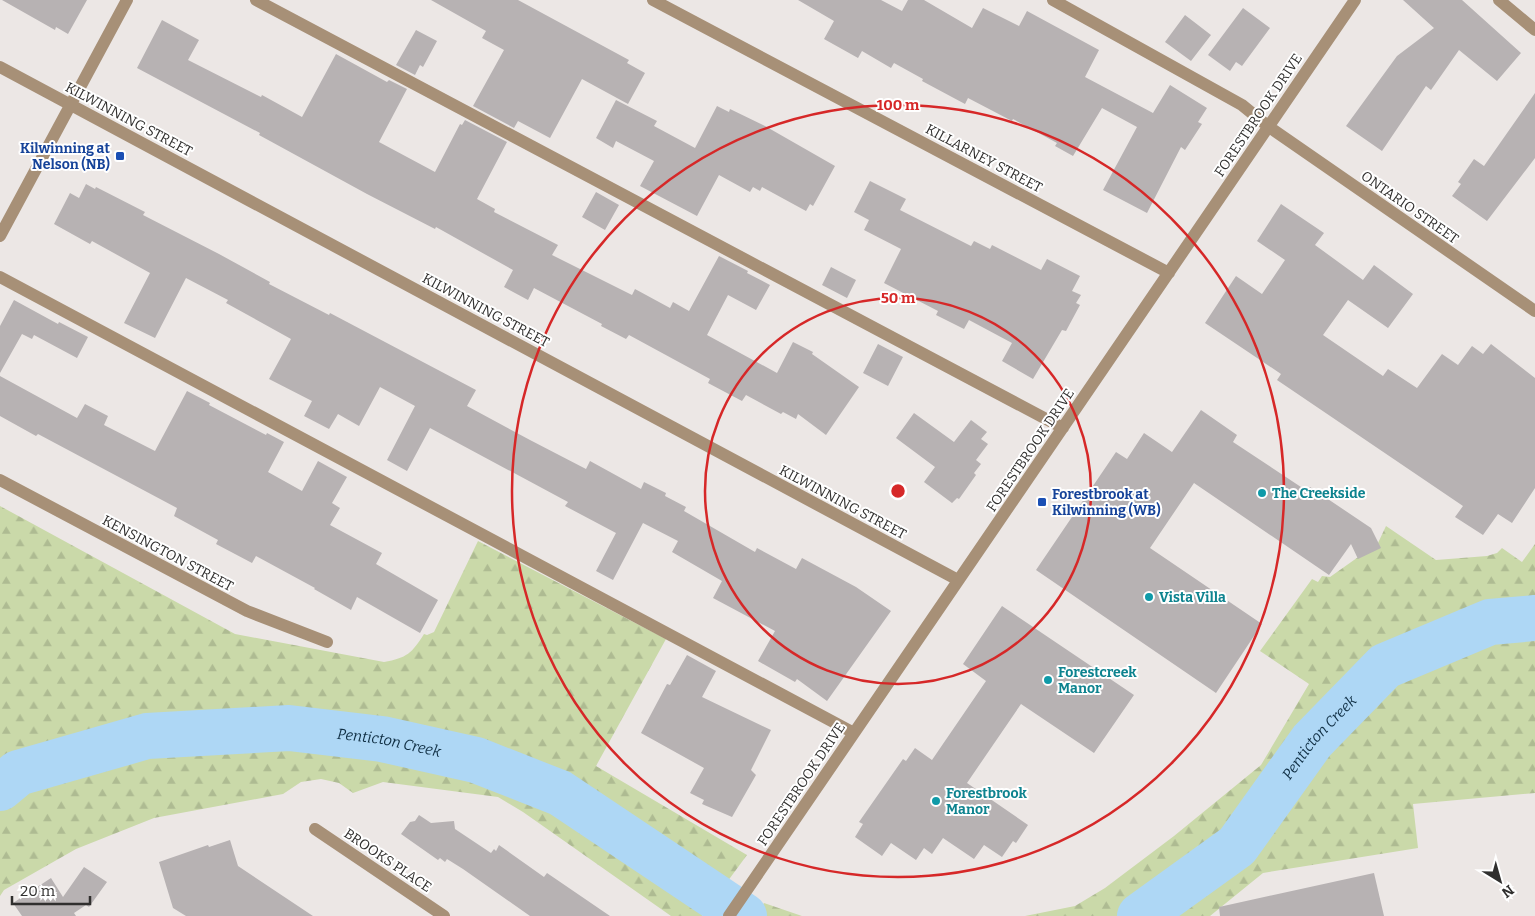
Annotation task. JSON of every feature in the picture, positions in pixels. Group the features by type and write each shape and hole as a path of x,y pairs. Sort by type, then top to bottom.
{"street":[{"path":"0,236 127,0"},
{"path":"256,0 1063,428"},
{"name":"KILLARNEY STREET","path":"653,0 1169,273"},
{"name":"ONTARIO STREET","path":"1053,0 1242,105 1269,127 1535,311"},
{"name":"FORESTBROOK DRIVE","path":"729,916 1355,0"},
{"path":"1499,0 1535,30"},
{"name":"KILWINNING STREET","path":"0,67 958,580"},
{"path":"0,277 854,733"},
{"name":"KENSINGTON STREET","path":"0,480 247,611 327,642"},
{"name":"BROOKS PLACE","path":"315,829 444,916"}],"green space":[{"path":"0,506 235,634 384,662 398,659 408,654 424,634 427,635 434,632 478,541 666,639 596,766 747,855 702,916 671,916 523,812 498,797 383,782 353,793 339,783 321,779 301,782 283,794 154,818 76,849 4,890 0,896"},
{"path":"1386,526 1436,560 1487,556 1497,553 1502,548 1522,562 1535,544 1535,793 1413,804 1418,848 1263,873 1210,916 1025,916 1075,906 1105,888 1174,836 1261,765 1309,684 1260,651 1312,579 1318,582 1322,576 1330,577 1378,543"},
{"path":"764,903 802,916 755,916"}],"building":[{"path":"2,0 87,0 68,34 56,27 55,30"},
{"path":"431,0 518,0 629,60 627,63 645,73 628,104 582,79 550,138 518,121 514,128 473,106 504,50 482,38 486,31"},
{"path":"798,0 881,0 902,11 908,0 924,0 972,28 983,8 1019,26 1027,11 1099,50 1085,77 1153,113 1170,85 1207,108 1198,122 1202,124 1185,150 1181,147 1147,213 1103,190 1137,127 1102,108 1073,156 1055,146 1057,143 1013,119 1012,121 968,98 965,104 922,81 923,79 894,63 891,68 862,51 858,58 824,39 834,21"},
{"path":"1403,0 1462,0 1521,53 1497,81 1459,50 1431,90 1426,86 1382,151 1346,126 1397,56 1434,28"},
{"path":"1243,8 1270,28 1242,66 1236,62 1230,71 1208,55"},
{"path":"1185,15 1211,35 1191,61 1165,42"},
{"path":"162,20 199,40 188,60 261,97 262,95 302,117 336,54 387,82 389,80 407,89 379,142 435,172 460,124 462,125 465,120 507,142 477,199 495,209 494,212 558,245 552,255 632,295 635,289 670,308 673,302 689,311 719,256 770,285 756,310 728,295 707,335 777,373 793,342 813,352 812,354 859,387 826,435 798,414 796,419 783,412 781,414 746,395 742,401 708,383 710,379 629,335 626,339 534,288 528,300 504,287 513,270 436,227 435,229 367,194 259,135 260,133 137,68"},
{"path":"416,30 437,41 423,67 420,65 415,75 396,65"},
{"path":"1535,93 1535,158 1487,221 1452,196 1461,184 1458,182 1474,159 1484,166"},
{"path":"616,100 657,121 654,126 695,148 717,106 729,112 730,109 765,126 835,166 813,206 810,204 806,211 762,187 760,191 753,187 750,192 719,175 697,216 640,186 654,161 616,141 613,148 596,138"},
{"path":"870,181 906,199 900,210 971,246 974,241 990,249 992,245 1041,270 1047,259 1080,276 1072,291 1081,295 1076,303 1080,305 1066,331 1062,330 1033,379 1002,361 1012,343 969,320 964,329 936,315 938,311 884,283 901,249 864,230 869,220 854,212"},
{"path":"86,184 95,189 96,187 145,212 143,215 219,254 270,282 269,284 329,315 330,313 476,390 467,406 530,440 586,469 590,461 641,489 644,482 666,493 665,496 686,507 684,511 755,552 757,548 796,569 802,558 856,587 891,611 827,701 797,679 795,682 758,661 775,631 713,598 722,581 672,552 678,541 643,523 613,580 596,571 616,533 565,506 568,502 430,428 407,471 387,460 415,406 380,387 359,426 338,414 329,429 304,416 312,401 269,379 291,339 226,303 228,300 186,278 155,338 124,323 150,273 92,241 90,244 54,224 70,193 79,198"},
{"path":"596,192 619,205 605,230 582,217"},
{"path":"1281,204 1324,233 1315,245 1363,280 1374,265 1413,294 1388,328 1348,300 1323,335 1383,376 1388,369 1417,388 1442,354 1458,365 1472,346 1483,354 1491,344 1535,378 1535,488 1512,523 1498,514 1483,535 1455,517 1463,506 1277,380 1281,374 1205,323 1236,276 1262,294 1285,260 1257,241"},
{"path":"831,267 856,280 847,298 822,285"},
{"path":"14,300 58,324 59,322 88,337 77,358 34,335 32,339 22,334 0,373 0,326"},
{"path":"878,344 903,357 888,386 863,373"},
{"path":"0,376 77,418 85,404 108,416 104,425 155,451 187,391 210,403 209,405 266,435 267,433 284,442 268,472 302,491 318,461 347,477 332,503 340,508 330,525 382,553 376,564 438,600 420,633 357,597 351,610 256,556 252,563 216,544 218,540 174,516 177,508 38,434 36,436 0,416"},
{"name":"Vista Villa","path":"1201,410 1237,435 1233,442 1307,491 1310,487 1371,528 1381,548 1358,559 1351,544 1329,575 1194,483 1150,548 1262,624 1216,693 1036,570 1116,452 1127,459 1144,433 1172,452"},
{"path":"914,413 954,442 971,420 987,432 981,439 988,444 976,460 981,464 974,473 976,475 959,499 957,498 952,503 924,482 935,467 896,438"},
{"path":"1002,606 1134,695 1094,753 1021,704 967,783 1028,825 1016,843 1013,841 1002,857 984,845 974,859 943,838 932,854 924,848 916,860 891,843 882,856 855,837 863,824 859,822 903,759 906,761 915,748 932,760 986,681 963,664"},
{"path":"687,655 716,671 702,697 771,730 751,770 756,775 732,817 702,804 704,800 690,793 704,768 641,733 667,684 670,685"},
{"path":"419,815 431,823 454,821 455,829 491,853 494,849 496,851 499,845 544,877 547,873 610,916 530,916 463,869 447,859 445,862 440,858 438,860 401,834 410,822 415,821"},
{"path":"230,840 238,866 313,916 186,916 173,908 159,862 208,845 209,847"},
{"path":"84,867 107,882 89,907 86,905 74,913 76,916 22,916 13,903 51,878 63,897"},
{"path":"1374,873 1384,916 1220,916 1219,907"}],"waterway":[{"name":"Penticton Creek","path":"1140,916 1237,846 1312,741 1385,666 1490,622 1535,618"},
{"name":"Penticton Creek","path":"0,788 18,773 147,736 289,728 382,739 476,760 560,793 744,916"}],"place":[{"name":"Kilwinning at Nelson (NB)","path":"120,156"},
{"name":"The Creekside","path":"1262,493"},
{"name":"Forestbrook at Kilwinning (WB)","path":"1042,502"},
{"name":"Vista Villa","path":"1149,597"},
{"name":"Forestcreek Manor","path":"1048,680"},
{"name":"Forestbrook Manor","path":"936,801"}]}
